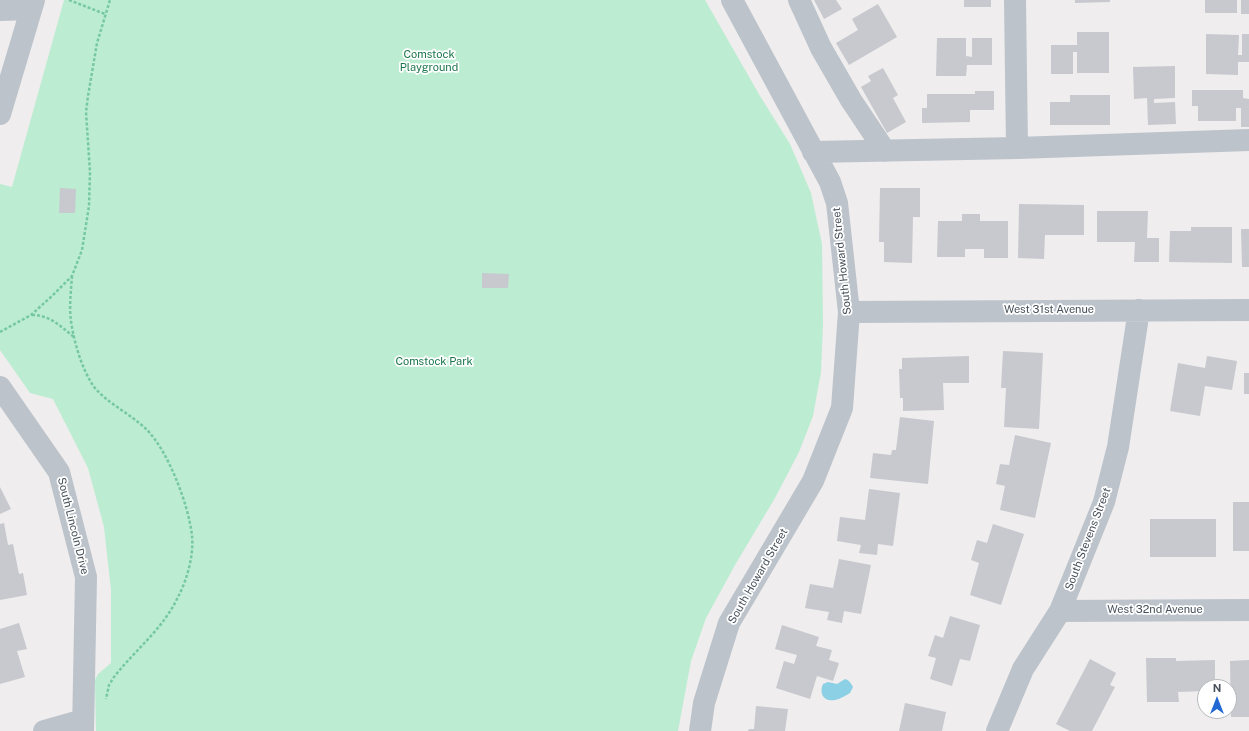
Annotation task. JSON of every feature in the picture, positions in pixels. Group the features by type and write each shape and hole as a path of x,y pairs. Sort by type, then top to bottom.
{"street":[{"name":"South Howard Street","path":"700,731 704,703 729,623 813,481 842,408 849,312 836,203 830,182 732,0"},
{"path":"799,0 821,48 851,100 885,151"},
{"path":"1015,0 1017,148"},
{"path":"0,10 33,5 0,114"},
{"path":"813,152 1017,148 1249,140"},
{"name":"South Stevens Street","path":"997,731 1023,669 1060,611 1104,502 1118,446 1139,310"},
{"name":"West 31st Avenue","path":"849,312 1249,310"},
{"name":"South Lincoln Drive","path":"0,387 59,472 86,577 83,726"},
{"name":"West 32nd Avenue","path":"1060,611 1249,610"},
{"path":"44,731 83,726"}],"path":[{"path":"69,0 105,14"},
{"path":"106,702 109,685 114,677 157,629 168,615 179,596 191,557 192,537 189,520 180,490 165,455 146,429 104,396 93,385 80,358 71,321 72,276 82,250 89,206 90,172 86,112 87,101 97,43 110,0"},
{"path":"0,332 31,315 72,276"},
{"path":"31,315 41,315 49,318 74,338"}],"green space":[{"name":"Comstock Park","path":"64,0 705,0 760,96 790,144 811,193 822,244 823,324 821,372 813,416 799,452 775,498 735,565 706,618 691,661 678,731 96,731 95,680 98,674 111,663 111,590 104,527 88,468 53,399 30,393 0,350 0,184 12,187"}],"water":[{"path":"845,679 850,682 853,687 850,693 835,700 828,700 823,696 823,684 828,682 837,684"}],"building":[{"path":"814,0 836,0 842,9 824,19"},
{"path":"964,0 991,0 991,7 964,7"},
{"path":"1075,0 1110,0 1110,2 1075,3"},
{"path":"1205,0 1237,0 1237,13 1205,13"},
{"path":"1241,0 1249,0 1249,14 1241,14"},
{"path":"878,4 897,37 849,65 836,43 858,30 852,19"},
{"path":"1077,32 1109,32 1109,73 1077,73 1077,52 1073,52 1073,74 1051,74 1051,45 1077,45"},
{"path":"1206,34 1239,35 1238,55 1242,55 1242,34 1249,34 1249,62 1238,62 1238,75 1206,74"},
{"path":"937,38 966,38 966,56 972,57 972,38 992,38 992,65 967,65 966,76 936,76"},
{"path":"1175,66 1175,98 1154,99 1154,103 1175,102 1176,124 1148,125 1147,98 1134,99 1133,67"},
{"path":"883,68 898,95 893,98 906,122 887,133 861,87 871,81 868,76"},
{"path":"1192,90 1243,90 1243,98 1249,99 1249,127 1241,127 1241,108 1236,108 1236,121 1198,121 1198,106 1192,106"},
{"path":"975,91 994,91 994,110 970,110 970,122 922,123 922,108 927,108 927,94 975,94"},
{"path":"1070,95 1110,95 1110,125 1050,125 1050,102 1070,102"},
{"path":"60,188 76,189 75,213 59,213"},
{"path":"880,188 920,188 920,217 913,217 912,263 884,262 884,242 879,242"},
{"path":"1019,204 1084,205 1084,235 1045,235 1044,259 1018,258"},
{"path":"1097,211 1148,211 1147,238 1159,238 1159,262 1134,262 1135,242 1097,242"},
{"path":"962,214 980,214 980,221 1008,221 1008,258 984,258 984,249 965,249 965,257 937,257 938,221 962,221"},
{"path":"1191,227 1232,227 1232,263 1169,262 1170,231 1191,231"},
{"path":"1241,229 1249,229 1249,267 1242,267"},
{"path":"482,273 509,274 508,288 482,288"},
{"path":"1003,351 1043,353 1039,429 1004,427 1006,388 1001,388"},
{"path":"969,356 969,383 943,383 944,410 903,411 903,398 900,398 899,369 902,369 902,358"},
{"path":"1207,356 1237,361 1232,390 1205,386 1200,416 1170,411 1178,363 1205,368"},
{"path":"1244,373 1249,373 1249,394 1244,394"},
{"path":"900,417 934,421 928,484 870,478 873,453 891,455 892,450 896,450"},
{"path":"1015,435 1051,443 1035,518 1000,510 1005,486 996,484 1000,464 1009,465"},
{"path":"0,487 11,509 0,514"},
{"path":"869,489 900,493 893,546 878,544 877,555 859,553 861,545 837,541 840,517 865,520"},
{"path":"1233,502 1249,502 1249,551 1233,551"},
{"path":"1150,519 1216,519 1216,557 1150,557"},
{"path":"4,523 8,545 13,544 19,574 23,573 27,595 0,600 0,524"},
{"path":"993,524 1024,534 1001,605 970,595 979,563 971,560 977,540 987,543"},
{"path":"839,559 871,565 861,614 844,611 842,623 827,620 829,612 805,608 810,584 833,588"},
{"path":"950,616 980,625 970,661 960,659 952,686 930,679 936,658 928,656 935,635 943,638"},
{"path":"19,623 27,649 17,651 25,677 0,684 0,629"},
{"path":"782,625 819,637 816,646 832,650 829,660 839,663 833,681 817,676 810,699 776,688 784,661 794,664 797,655 775,649"},
{"path":"1146,658 1176,658 1176,661 1215,660 1215,679 1197,679 1197,691 1178,692 1179,702 1147,702"},
{"path":"1090,659 1116,673 1110,685 1115,687 1092,731 1070,731 1056,724"},
{"path":"1249,660 1249,717 1237,717 1237,679 1230,679 1230,661"},
{"path":"905,703 946,712 942,731 899,731"},
{"path":"756,706 788,709 785,731 748,731 749,729 754,729"}],"park label":[{"name":"Comstock Playground","path":"429,61"}]}
